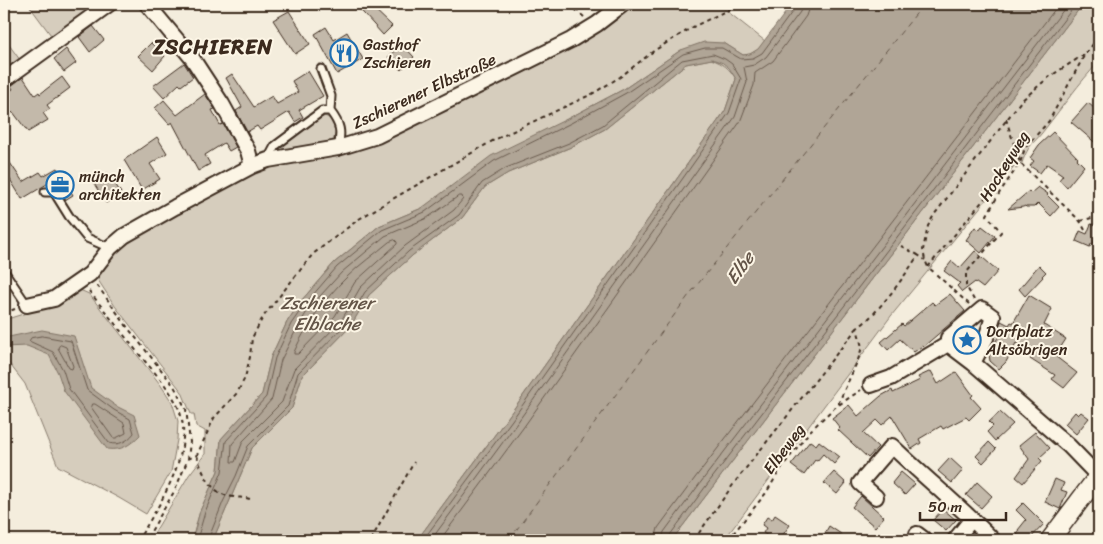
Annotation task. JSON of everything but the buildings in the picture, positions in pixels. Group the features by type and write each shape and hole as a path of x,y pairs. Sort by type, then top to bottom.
{"street":[{"path":"4,80 109,4"},
{"path":"148,4 192,58 222,104 248,151 252,166"},
{"name":"Zschierener Elbstraße","path":"27,305 54,298 88,275 110,248 124,236 150,220 252,166 268,160 338,148 377,136 572,40 623,4"},
{"path":"948,344 948,338 980,311 992,317 986,338 973,363"},
{"path":"948,344 973,363 1069,446 1099,476 1050,540"},
{"path":"871,385 891,378 948,344"},
{"path":"876,497 860,483 892,446 993,540"},
{"path":"955,540 972,519"}],"lane":[{"path":"321,69 330,96 330,111 341,132 338,148"},
{"path":"268,160 275,146 322,111 330,111"},
{"path":"45,192 54,192 69,216 87,238 110,248"},
{"path":"4,271 27,305"}],"path":[{"path":"569,4 590,21 597,24"},
{"path":"188,459 197,455 214,418 236,393 245,378 252,338 260,324 278,297 313,254 372,211 494,140 592,94 620,77 655,50 699,23 740,4"},
{"path":"980,311 928,267 923,250 928,226 934,215 1021,101 1049,77 1085,54 1099,36"},
{"name":"Hockeyweg","path":"980,311 966,286 966,273 1001,232 987,215 1020,163 1025,148 1049,121 1085,54"},
{"path":"1006,119 1020,163 1080,221 1085,230"},
{"path":"928,267 1014,163 1020,163"},
{"path":"1080,221 1099,216"},
{"path":"901,246 925,260"},
{"path":"694,540 735,482 857,328 864,323 908,272 918,255"},
{"path":"88,275 174,386 186,409 190,442 188,459 175,490 146,540"},
{"path":"88,275 89,290 174,397 182,421 182,442 176,468 163,499 138,540"},
{"path":"837,406 862,347 857,328"},
{"name":"Elbeweg","path":"728,540 766,493 782,467 810,431 837,406 853,394 871,385"},
{"path":"197,455 208,482 215,488 226,495 250,499"},
{"path":"371,540 414,462"}],"shaded area":[{"path":"28,4 104,4 56,42"},
{"path":"631,4 718,4 765,41 758,50 743,55 724,43 681,50 624,89 569,118 422,208 379,226 334,263 301,301 287,322 271,357 262,394 221,439 218,471 200,511 192,540 150,540 189,475 205,454 205,431 196,426 194,414 191,414 182,392 115,306 98,280 99,269 117,247 159,221 261,169 362,146 625,9"},
{"path":"1083,4 1099,4 1099,62 1029,147 1022,163 1015,165 891,316 724,540 672,540"},
{"path":"4,38 23,64 4,77"},
{"path":"711,59 726,67 736,79 725,111 508,417 417,540 213,540 252,448 292,408 302,376 350,327 369,295 413,255 462,218 485,187 508,173 571,147 605,129 686,64"},
{"path":"325,116 332,121 336,128 334,139 331,143 286,152 283,150 283,145"},
{"path":"80,290 89,294 160,384 172,402 178,421 177,440 171,472 146,514 58,466 25,384 8,362 4,364 4,320 52,305"}],"water":[{"path":"792,4 1083,4 672,540 417,540 508,417 725,111 736,79 729,68 723,63 712,59 686,64 605,129 571,147 508,173 485,187 462,218 413,255 369,295 350,327 302,376 292,408 252,448 213,540 192,540 200,511 218,471 221,439 262,394 271,357 287,322 301,301 334,263 379,226 422,208 491,156 624,89 681,50 704,42 724,43 743,55 750,54 758,49"},
{"path":"42,330 74,336 91,388 116,406 134,415 140,435 133,442 121,448 107,449 64,391 49,355 27,346 4,347 4,338"}],"ferry route":[{"path":"509,540 689,295 924,4"}],"place":[{"name":"Gasthof Zschieren","path":"344,53"},
{"name":"münch architekten","path":"60,185"},
{"name":"Dorfplatz Altsöbrigen","path":"967,340"}],"district":[{"name":"ZSCHIEREN","path":"213,47"}],"water label":[{"name":"Elbe","path":"740,268"},
{"name":"Zschierener Elblache","path":"327,313"}]}
